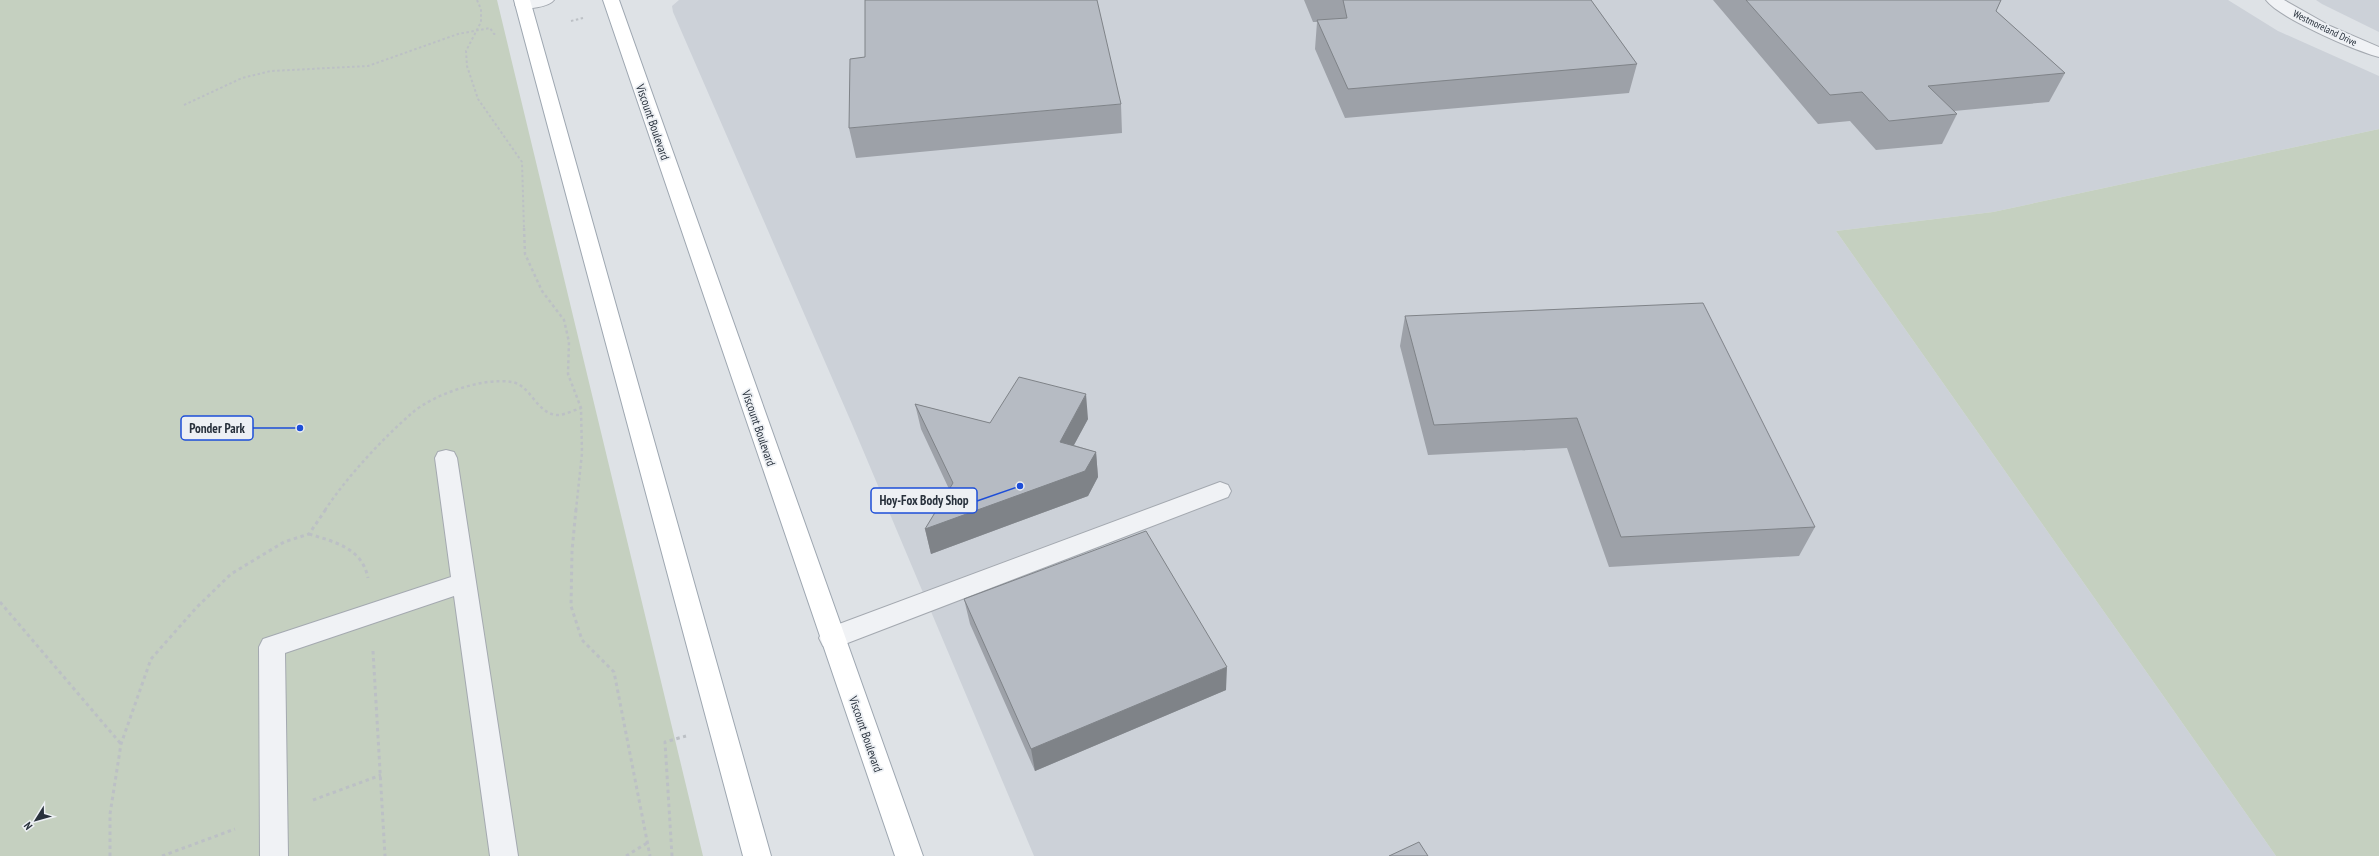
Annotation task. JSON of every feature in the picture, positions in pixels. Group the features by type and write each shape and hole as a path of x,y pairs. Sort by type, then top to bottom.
{"main road":[{"path":"523,2 757,856"},
{"name":"Viscount Boulevard","path":"613,6 909,856"}],"street":[{"path":"523,2 546,0"},
{"name":"Westmoreland Drive","path":"2274,0 2298,16 2362,46 2379,52"},
{"path":"446,458 504,856"},
{"path":"832,638 1220,490"},
{"path":"274,856 272,647 464,583"}],"path":[{"path":"477,0 482,18 479,29 466,51 469,76 487,114 515,150 522,162 525,254 542,291 564,320 569,342 568,374 581,408 582,453 572,552 571,606 582,640 614,672 650,856"},
{"path":"184,104 242,78 271,71 368,66 429,43 479,29 490,28 494,34 530,28 613,6"},
{"path":"308,534 343,483 413,412 440,397 485,381 513,382 525,388 543,409 557,415 581,408"},
{"path":"110,856 110,814 121,744 151,659 196,608 231,574 284,542 308,534 334,541 356,552 368,572 385,856"},
{"path":"0,602 121,744"},
{"path":"0,610 6,609"},
{"path":"672,856 665,742 721,724"},
{"path":"626,856 647,843"}],"shaded area":[{"path":"679,0 2228,0 2278,31 2379,76 2379,129 1993,212 1836,231 2276,856 1034,856 852,424 673,12 672,6"},
{"path":"2316,0 2379,0 2379,32 2322,4"}],"green space":[{"path":"0,0 497,0 703,856 0,856"},
{"path":"2379,129 2379,856 2276,856 1836,231 1993,212"}],"building":[{"path":"865,0 1097,0 1121,104 849,128 850,59 865,57"},
{"path":"1343,0 1591,0 1637,64 1348,89 1317,20 1347,18"},
{"path":"1746,0 2001,0 1996,11 2065,73 1928,86 1957,114 1889,121 1862,92 1830,95"},
{"path":"1703,303 1815,527 1621,537 1577,418 1434,425 1405,316"},
{"path":"1019,377 1086,394 1060,442 1096,452 1085,471 925,529 953,483 915,404 990,423"},
{"path":"1146,531 1227,667 1031,749 964,599"},
{"path":"1419,842 1428,856 1389,856"}],"place":[{"name":"Ponder Park","path":"300,428"},
{"name":"Hoy-Fox Body Shop","path":"1020,486"}]}
